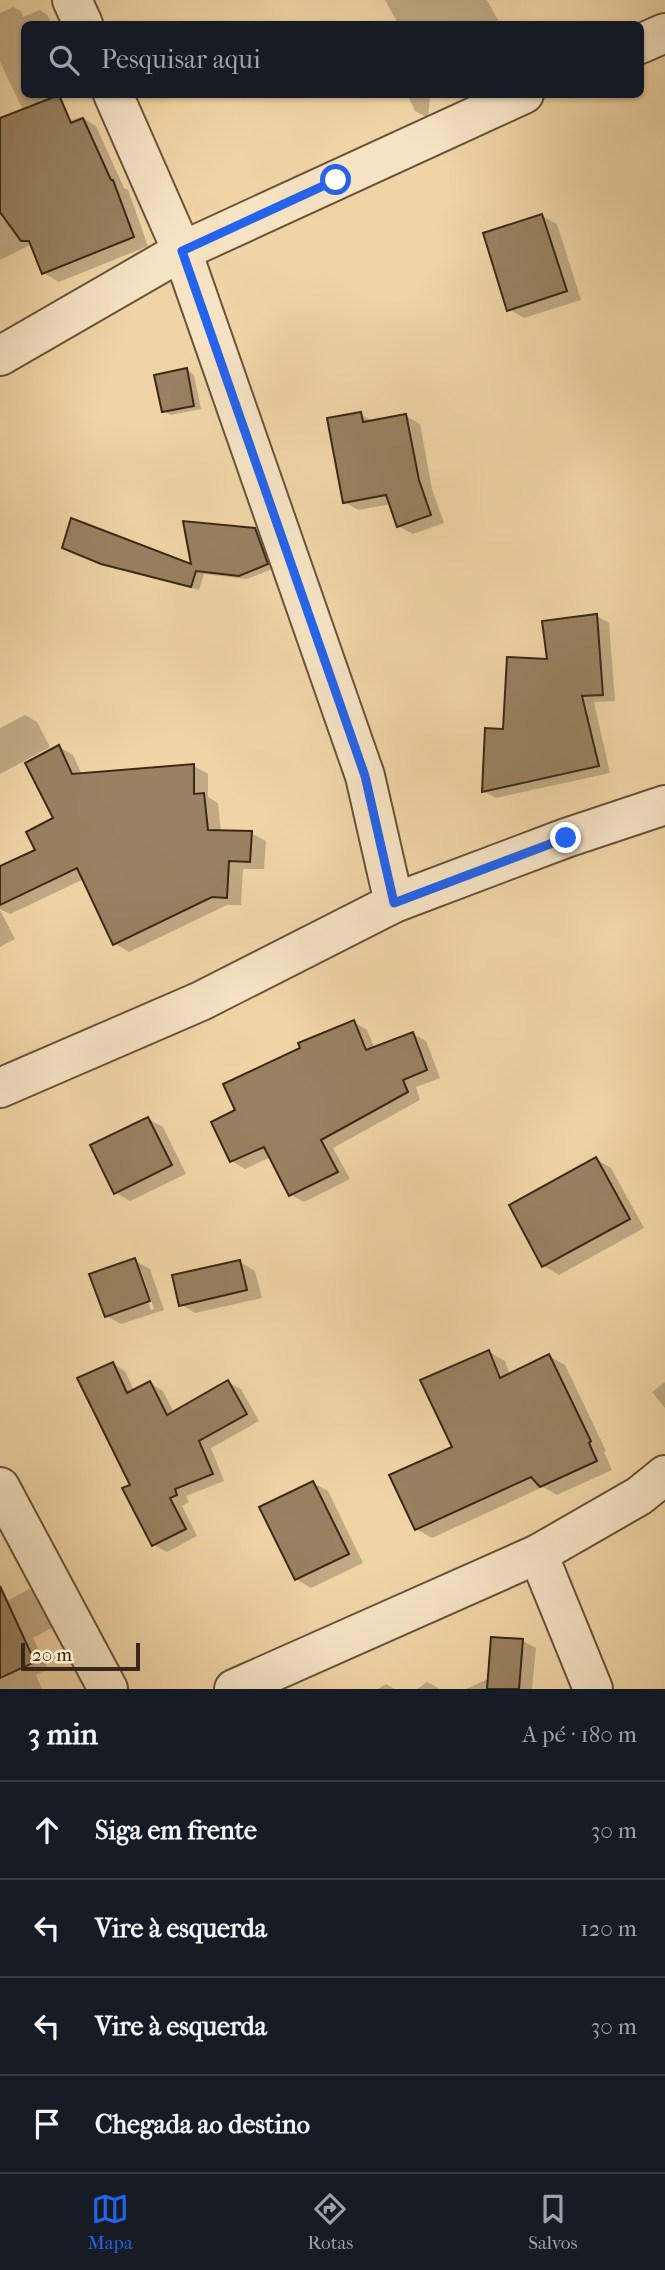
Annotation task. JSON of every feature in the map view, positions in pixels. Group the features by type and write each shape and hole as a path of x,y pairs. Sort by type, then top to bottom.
{"street":[{"path":"72,0 82,21"},
{"path":"644,42 665,33"},
{"path":"115,98 182,251 365,776 394,903"},
{"path":"0,356 182,251 515,98"},
{"path":"0,1088 201,1001 394,903 665,804"},
{"path":"234,1689 538,1554 639,1496 665,1475"},
{"path":"0,1487 108,1689"},
{"path":"538,1554 593,1689"}],"building":[{"path":"51,98 60,98 71,123 83,118 113,180 134,237 42,274 29,241 21,241 0,212 0,118"},
{"path":"542,214 567,291 507,311 483,233"},
{"path":"187,368 194,406 162,412 154,375"},
{"path":"361,412 363,422 406,414 419,480 431,515 397,527 386,495 343,503 327,418"},
{"path":"71,518 191,564 183,521 255,528 268,564 239,576 196,571 191,587 101,564 62,548"},
{"path":"597,614 603,695 582,696 599,766 482,792 485,728 503,729 507,657 547,659 542,621"},
{"path":"59,745 72,774 194,764 194,794 204,793 208,830 252,831 250,862 229,861 227,898 212,897 113,945 77,868 0,905 0,866 35,850 26,832 53,818 25,763"},
{"path":"354,1020 366,1050 413,1032 427,1070 403,1080 408,1092 321,1140 338,1172 289,1196 264,1147 230,1162 211,1122 235,1110 223,1084 300,1048 298,1043"},
{"path":"148,1117 172,1165 114,1194 90,1145"},
{"path":"596,1157 630,1219 542,1267 509,1205"},
{"path":"135,1258 150,1301 105,1317 89,1274"},
{"path":"240,1260 247,1290 179,1306 172,1275"},
{"path":"489,1350 500,1378 549,1354 591,1441 589,1443 597,1461 540,1487 531,1477 415,1530 389,1475 452,1447 420,1380"},
{"path":"113,1362 127,1393 150,1381 167,1415 228,1380 247,1414 199,1441 213,1474 175,1489 177,1495 170,1498 186,1529 152,1546 122,1488 130,1485 77,1378"},
{"path":"313,1481 349,1554 295,1580 259,1507"},
{"path":"0,1586 35,1662 0,1678"},
{"path":"491,1637 523,1639 519,1689 487,1689"}],"route":[{"path":"336,180 182,251 365,776 394,903 566,838"}]}
